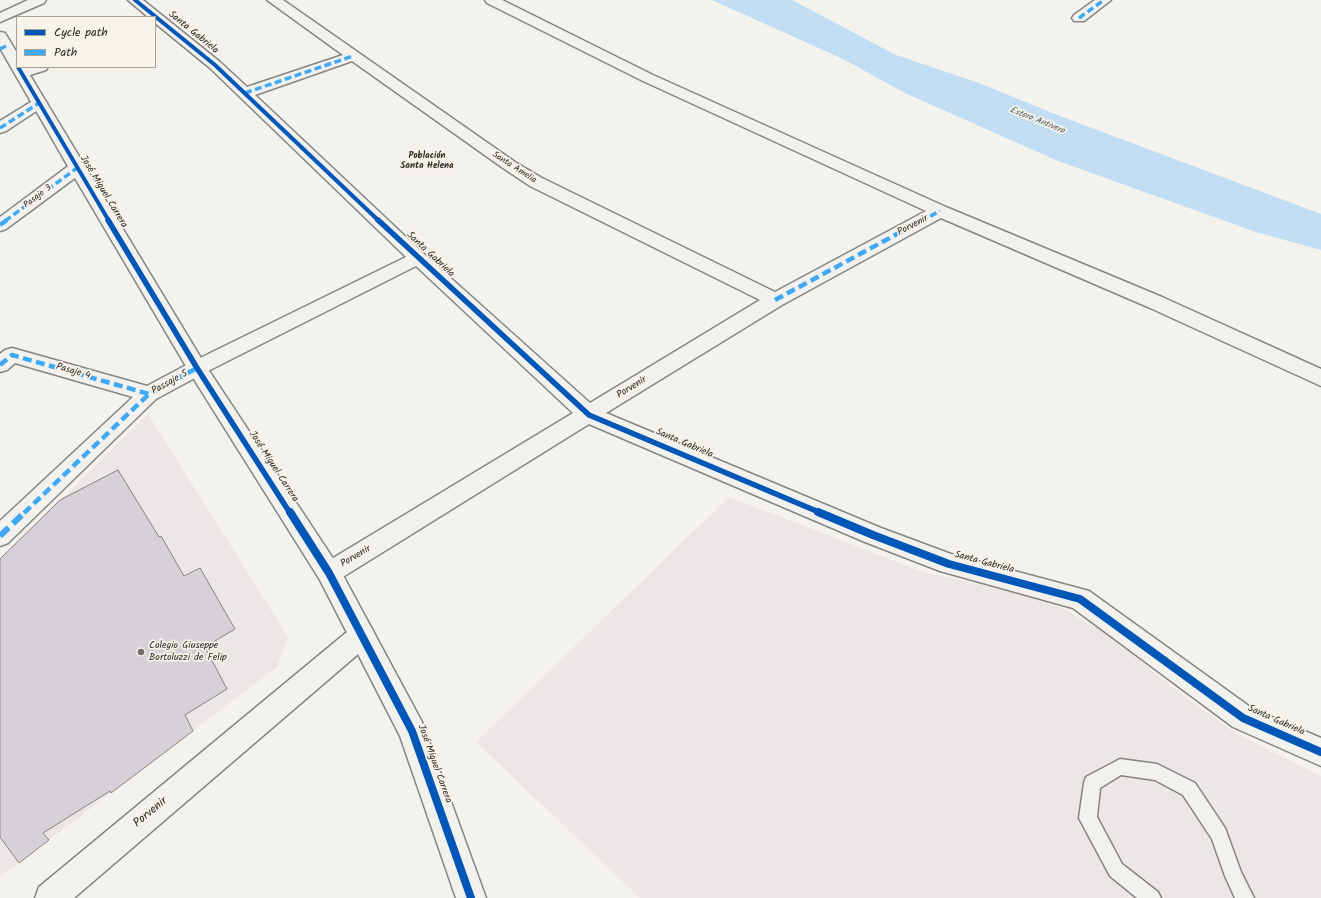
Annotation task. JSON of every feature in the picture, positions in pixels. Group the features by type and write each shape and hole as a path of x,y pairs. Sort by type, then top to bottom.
{"street":[{"path":"0,18 39,0"},
{"name":"Santa Gabriela","path":"135,0 150,16"},
{"name":"Santa Amelia","path":"274,0 509,165 536,182 775,300"},
{"path":"492,0 648,78 940,212 1155,302 1321,378"},
{"path":"1078,18 1104,0"},
{"name":"Santa Gabriela","path":"162,29 215,65 418,258 589,415 866,532 949,564 1080,599 1243,718 1321,752"},
{"name":"José Miguel Carrera","path":"2,44 16,59"},
{"path":"245,93 353,56"},
{"name":"José Miguel Carrera","path":"25,68 39,103 197,368 329,573 412,731 471,898"},
{"path":"0,128 39,103"},
{"name":"Pasaje 3","path":"0,225 77,168"},
{"name":"Porvenir","path":"329,573 775,300 940,212"},
{"name":"Passaje 5","path":"0,536 149,394 197,368 418,258"},
{"name":"Pasaje 4","path":"0,365 12,355 149,394"},
{"name":"Porvenir","path":"50,898 362,635"}],"lane":[{"path":"1152,898 1116,870 1088,818 1092,783 1120,767 1157,772 1190,789 1219,834 1234,876 1245,898"}],"shaded area":[{"name":"Colegio Giuseppe Bortoluzzi de Felip","path":"148,414 288,637 277,667 0,877 0,559"},
{"path":"729,497 923,572 1021,594 1060,607 1104,632 1184,696 1237,734 1321,776 1321,898 640,898 476,742"}],"water":[{"name":"Estero Antivero","path":"712,0 792,0 896,55 979,83 1060,116 1321,214 1321,250 1256,232 1058,161 905,93 843,59"}],"building":[{"name":"Colegio Giuseppe Bortoluzzi de Felip","path":"118,470 159,537 161,536 184,576 200,568 235,629 205,647 227,689 185,715 193,731 111,793 110,791 43,833 49,840 19,863 0,837 0,559 60,500"}],"marked path":[{"path":"1079,18 1104,0"},
{"path":"0,49 6,46"},
{"path":"245,93 353,56"},
{"path":"0,128 39,103"},
{"path":"0,225 77,168"},
{"path":"775,300 940,211"},
{"path":"0,365 12,355 149,394"},
{"path":"0,536 149,394 197,368"}],"cycle path":[{"path":"135,0 155,16"},
{"path":"156,17 215,65 418,258 589,415 873,535 949,564 1080,599 1243,718 1321,752"},
{"path":"19,68 197,368 329,573 412,731 471,898"}],"place":[{"name":"Colegio Giuseppe Bortoluzzi de Felip","path":"141,652"}],"district":[{"name":"Población Santa Helena","path":"427,162"}]}
